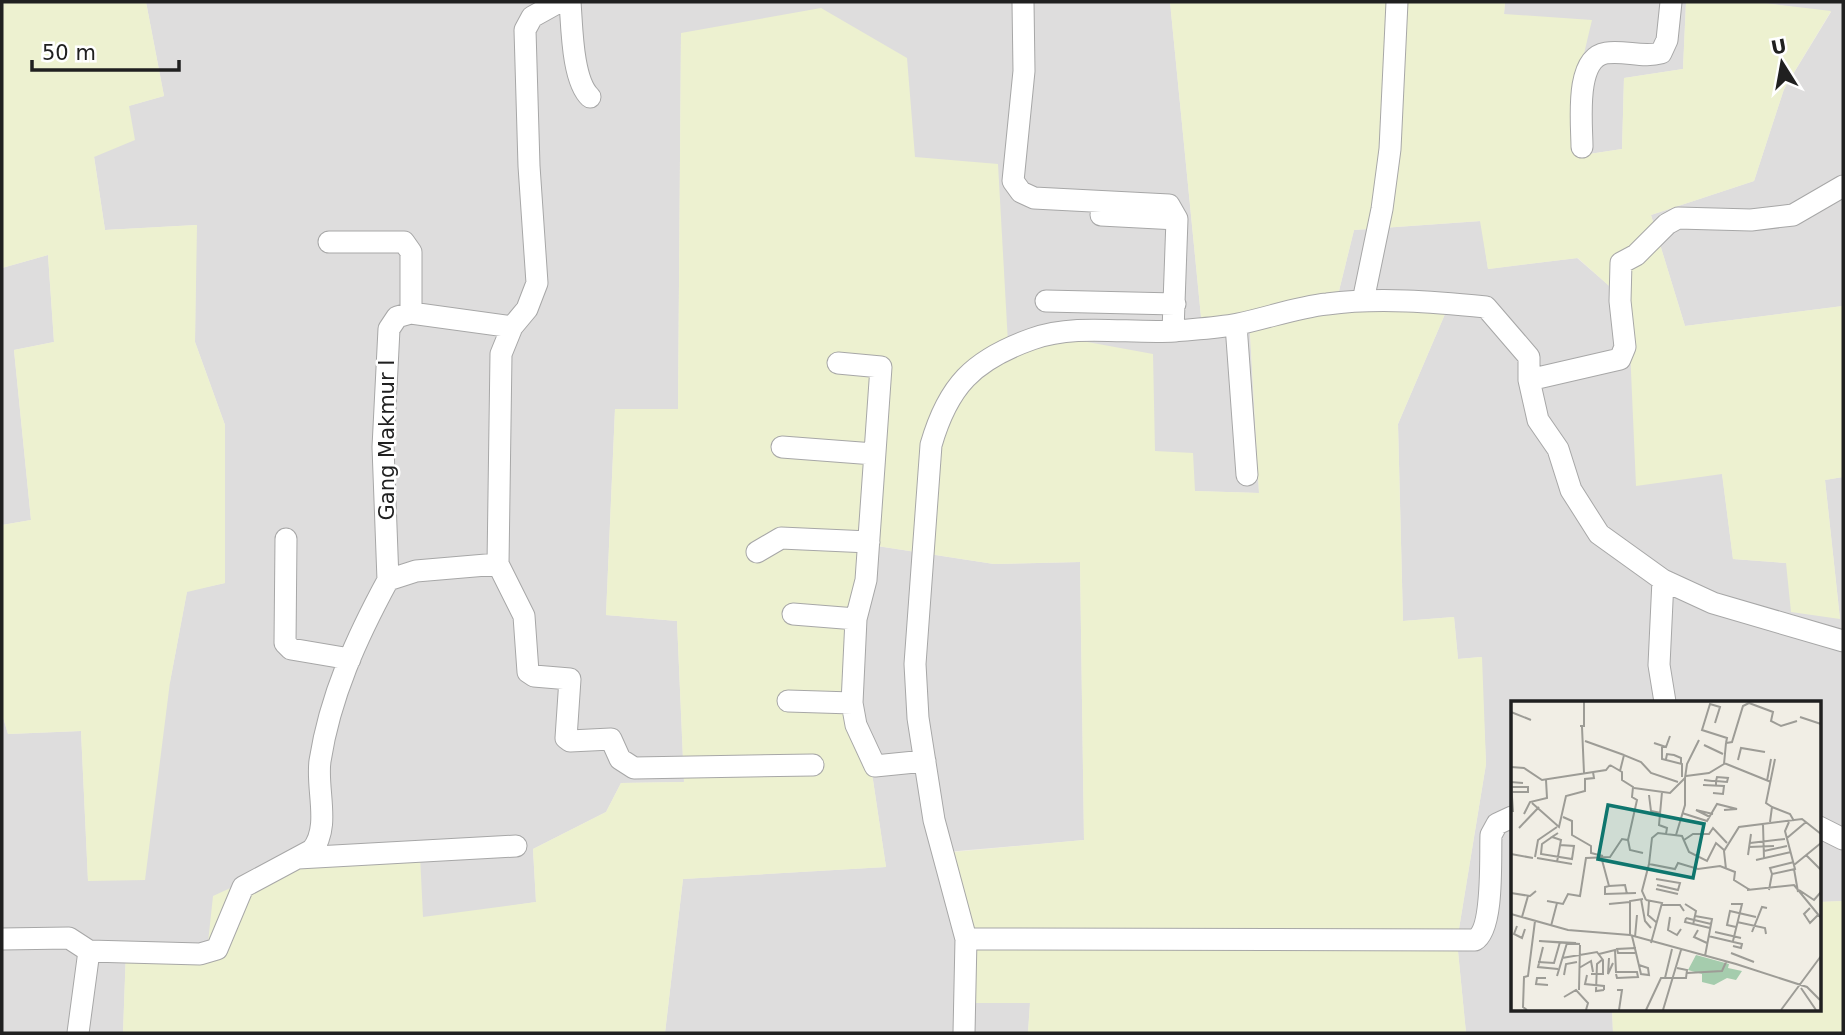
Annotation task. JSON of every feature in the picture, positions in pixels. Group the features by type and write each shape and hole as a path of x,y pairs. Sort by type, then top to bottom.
{"street":[{"path":"559,2 532,17 525,30 529,166 537,283 527,309 512,327 501,354 498,564 524,616 528,672 534,676 570,679 566,738 569,741 611,739 620,759 634,768 813,765"},
{"path":"570,2 577,66 580,80 590,97"},
{"path":"1023,2 1024,71 1012,174 1017,186 1034,198 1164,203 1174,209 1177,219 1173,331"},
{"path":"1363,301 1382,209 1390,149 1397,2"},
{"path":"1582,148 1582,91 1590,63 1605,53 1661,53 1667,40 1671,2"},
{"path":"1529,380 1620,359 1625,346 1620,301 1621,264 1636,255 1667,224 1678,218 1751,220 1793,215 1843,186"},
{"path":"1050,212 1177,219"},
{"path":"329,242 369,240 408,244 411,253 411,313 512,327"},
{"path":"1046,301 1175,304"},
{"path":"964,1033 966,939 934,820 918,718 915,664 926,546 931,445 939,417 953,390 970,372 1033,338 1074,331 1173,331 1236,324 1325,304 1363,301 1486,307 1529,356 1529,380 1538,421 1558,449 1571,490 1599,534 1664,580 1713,603 1843,641"},
{"name":"Gang Makmur I","path":"388,580 383,447 384,382 389,329 397,317 411,313"},
{"path":"1236,324 1247,475"},
{"path":"838,363 881,366 866,580 856,619 852,703 856,725 873,765 925,761"},
{"path":"782,447 874,454"},
{"path":"757,552 781,538 869,542"},
{"path":"286,539 285,643 291,649 350,659"},
{"path":"2,939 69,938 89,951 200,954 217,948 238,892 248,882 312,850 320,838 320,763 332,706 350,659 388,580 416,571 498,564"},
{"path":"1664,580 1659,665 1665,701"},
{"path":"793,614 856,619"},
{"path":"788,701 852,703"},
{"path":"966,939 1475,940 1481,936 1487,921 1491,835 1497,824 1511,818"},
{"path":"1820,828 1843,839"},
{"path":"296,859 516,846"},
{"path":"78,1033 89,951"}],"shaded area":[{"path":"146,2 1170,2 1202,327 1249,315 1259,493 1194,491 1155,451 1008,344 915,157 681,33 678,410 615,409 606,615 677,621 684,782 621,783 606,812 533,849 536,902 207,952 126,951 123,1033 2,1033 2,714 8,734 81,731 88,880 170,682 187,591 225,583 225,425 195,342 196,225 105,230 94,156 128,106 164,96"},
{"path":"1505,2 1686,2 1683,69 1624,78 1622,149 1576,156 1578,79 1504,14"},
{"path":"1756,2 1843,2 1843,306 1685,326 1651,215 1754,181 1784,89 1831,12"},
{"path":"1481,221 1488,269 1577,258 1628,302 1722,473 1733,559 1786,563 1840,619 1825,480 1843,477 1843,901 1820,902 1820,701 1511,701 1511,1010 1612,1010 1613,1033 1466,1033 1457,941 1486,764 1481,657 1458,659 1454,617 1403,621 1398,424 1448,307 1338,295 1354,230"},
{"path":"48,255 54,342 14,350 31,520 2,525 2,268"},
{"path":"870,545 994,564 1080,562 1084,840 934,853 1030,1003 1028,1033 665,1033 683,879 886,867 854,653"}],"green space":[{"path":"2,2 146,2 164,96 129,106 135,140 94,157 105,230 197,225 195,342 225,425 225,583 187,592 170,682 145,880 88,881 81,731 8,734 2,714 2,525 31,520 14,350 54,342 48,255 2,268"},
{"path":"1170,2 1505,2 1504,14 1592,20 1578,79 1576,156 1622,149 1624,78 1683,69 1686,2 1756,2 1831,11 1784,89 1754,181 1651,215 1685,326 1843,306 1843,477 1825,480 1840,619 1791,612 1786,563 1733,559 1722,474 1636,486 1628,303 1578,258 1488,269 1480,221 1354,230 1338,295 1448,307 1398,424 1403,621 1454,617 1458,659 1482,657 1486,764 1457,941 1466,1033 1028,1033 1030,1003 959,1003 958,926 933,854 1084,840 1080,562 994,564 871,545 854,653 886,867 683,879 665,1033 123,1033 126,950 207,952 213,896 291,860 420,855 423,917 536,902 533,849 606,812 621,783 684,782 677,621 606,615 615,409 678,409 681,33 821,8 907,58 915,157 998,164 1008,343 1082,341 1153,354 1155,451 1193,453 1195,491 1259,493 1249,316 1202,327"},
{"path":"1843,901 1843,1033 1600,1033 1613,1032 1612,1010 1820,1010 1820,902"}]}
